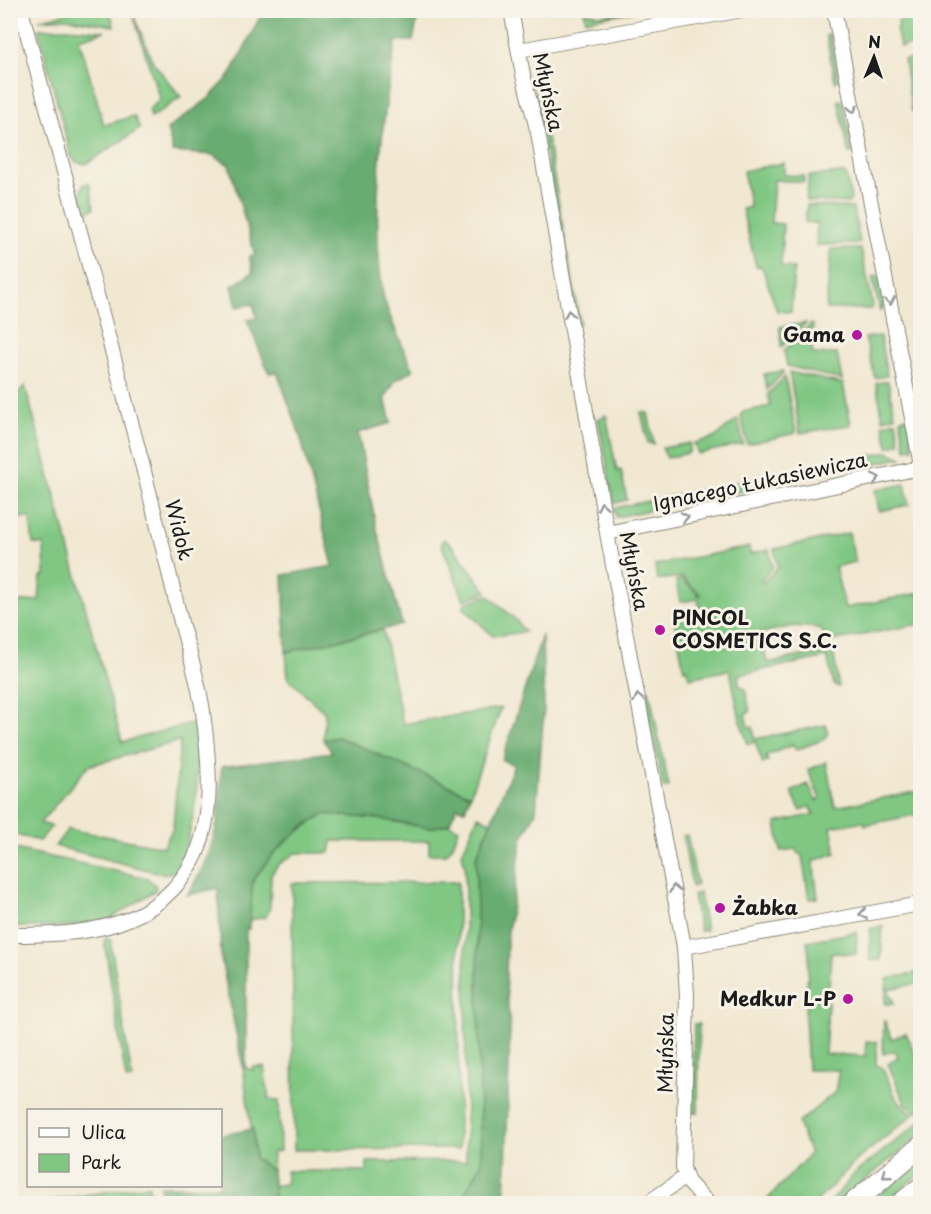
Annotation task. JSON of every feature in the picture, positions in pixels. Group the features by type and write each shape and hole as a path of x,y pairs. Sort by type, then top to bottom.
{"main road":[{"path":"852,1203 921,1147"},
{"path":"900,1203 921,1188"}],"street":[{"name":"Widok","path":"10,935 79,933 112,927 132,918 162,898 186,873 203,836 207,766 202,708 166,556 21,10"},
{"name":"Młyńska","path":"511,10 538,133 607,533 684,947 687,995 683,1168 685,1177"},
{"path":"519,50 742,10"},
{"path":"834,10 921,459"},
{"name":"Ignacego Łukasiewicza","path":"607,533 921,468"},
{"path":"684,947 921,904"},
{"path":"646,1203 685,1177 709,1203"}],"green space":[{"path":"73,11 110,11 114,26 66,18 39,20"},
{"path":"132,11 153,62 181,97 151,118 149,109 160,100"},
{"path":"263,11 419,11 413,41 396,41 386,102 378,195 382,288 391,318 413,370 395,381 385,398 391,423 358,433 376,526 402,625 286,652 283,575 333,566 300,435 277,372 269,373 247,320 257,318 253,304 237,307 232,286 253,272 249,256 255,255 229,165 213,155 173,152 167,129 208,99 230,76"},
{"path":"584,11 599,15 636,11 586,20"},
{"path":"919,17 920,53 918,43 900,47 896,28 899,28 898,21"},
{"path":"67,28 105,31 79,39 104,125 134,116 140,129 86,164 76,162 71,156 38,29"},
{"path":"830,34 839,80 835,82 826,35"},
{"path":"920,57 920,111 912,112 904,60"},
{"path":"533,59 580,323 576,325 531,72"},
{"path":"838,100 843,101 853,152 849,153"},
{"path":"784,163 784,175 804,176 804,182 774,180 771,223 783,224 781,267 794,268 791,312 777,311 762,267 756,266 742,209 750,207 743,171"},
{"path":"846,174 851,199 849,203 806,201 809,176"},
{"path":"88,183 94,208 87,212 81,208 79,196 83,185"},
{"path":"807,205 853,208 860,242 816,245 817,224 805,222"},
{"path":"831,249 861,249 873,305 871,309 826,309"},
{"path":"880,276 885,304 880,311 872,277"},
{"path":"806,323 781,347 780,327"},
{"path":"811,324 813,325 812,354 837,354 842,380 787,366 784,351"},
{"path":"880,336 887,376 875,378 865,338"},
{"path":"783,371 783,373 767,390 764,374"},
{"path":"789,372 843,384 851,425 800,433"},
{"path":"785,377 796,433 747,444 741,415 743,412 770,406 768,394"},
{"path":"888,381 895,416 883,419 876,383"},
{"path":"25,386 122,742 193,723 197,760 196,798 189,836 176,871 163,874 55,846 68,829 163,847 173,828 180,741 88,766 40,823 52,826 39,841 11,834 11,603 39,600 41,576 45,576 44,545 33,544 30,518 11,517 11,400"},
{"path":"641,412 648,413 654,444 648,443"},
{"path":"606,415 617,471 621,470 627,500 614,503 598,419"},
{"path":"908,417 913,448 906,449 900,419"},
{"path":"738,419 743,444 698,454 694,443 714,438"},
{"path":"896,421 900,443 888,447 883,424"},
{"path":"690,443 689,453 667,458 662,448"},
{"path":"888,452 902,458 852,468 851,459"},
{"path":"831,463 834,472 616,517 614,508"},
{"path":"905,484 909,505 879,511 875,490"},
{"path":"849,533 855,562 835,567 845,608 920,593 920,624 827,642 820,628 793,626 761,633 767,663 833,650 839,687 834,685 827,657 738,675 740,687 745,688 750,712 745,714 748,727 753,727 755,739 826,725 828,734 825,739 796,750 793,745 766,756 768,761 763,764 755,742 748,744 740,720 730,670 689,678 687,668 684,669 673,614 700,609 698,599 680,602 676,581 681,579 701,595 682,577 657,580 655,565 749,547 750,554 769,550 773,567 761,581 763,583 778,567 774,549"},
{"path":"444,539 451,544 487,592 464,600 441,543"},
{"path":"488,595 516,620 525,632 493,636 463,607 465,603"},
{"path":"383,630 403,724 501,708 470,795 338,737 323,740 325,713 288,678 286,652"},
{"path":"542,635 544,708 536,812 522,839 507,939 506,984 510,1028 505,1203 459,1203 481,1165 476,858 514,765 502,760"},
{"path":"649,690 669,787 663,788 644,691"},
{"path":"338,737 470,795 465,810 457,807 449,824 429,828 380,819 324,814 301,828 275,852 253,880 249,929 246,929 246,1067 243,1067 221,959 218,888 187,895 205,863 215,834 221,767 332,752 323,740"},
{"path":"826,762 835,807 920,791 920,814 865,825 863,821 831,827 836,853 813,861 818,898 809,899 802,856 795,849 781,851 776,823 814,814 810,806 801,811 791,792 808,784 816,801 820,799 808,770"},
{"path":"324,814 380,819 429,828 449,824 459,829 452,847 446,854 429,854 429,841 332,841 330,853 296,853 278,865 271,875 270,907 266,917 249,920 253,882 264,863 283,844"},
{"path":"478,816 491,822 476,858 481,1165 459,1203 275,1203 273,1186 286,1184 286,1171 367,1171 367,1162 466,1161 465,867 462,853"},
{"path":"687,835 697,885 692,887 683,836"},
{"path":"10,848 147,878 155,885 156,890 109,920 64,927 11,927"},
{"path":"458,882 459,1149 294,1150 292,883"},
{"path":"699,893 706,930 700,931 693,895"},
{"path":"883,926 881,960 870,960 870,929"},
{"path":"857,932 856,954 831,953 825,1054 865,1056 866,1041 877,1042 876,1065 882,1067 897,1100 913,1115 858,1159 815,1203 764,1203 810,1154 798,1123 835,1092 839,1070 808,1070 805,1017 809,955 807,941"},
{"path":"110,938 132,1079 126,1080 104,939"},
{"path":"920,972 920,983 888,989 894,1004 885,1004 887,979"},
{"path":"884,1020 892,1039 906,1033 920,1067 920,1110 916,1113 905,1103 888,1064 898,1057 895,1051 883,1054"},
{"path":"694,1024 699,1024 698,1113 692,1113"},
{"path":"243,1067 253,1070 253,1067 264,1067 269,1099 279,1100 280,1151 273,1152 272,1171 255,1158"},
{"path":"920,1122 920,1135 837,1203 829,1204 855,1173"},
{"path":"253,1129 255,1158 272,1171 275,1203 162,1203 160,1187 222,1187 222,1135"},
{"path":"920,1162 920,1174 883,1203 869,1203"},
{"path":"149,1187 152,1203 37,1203"}],"place":[{"name":"Gama","path":"857,335"},
{"name":"PINCOL COSMETICS S.C.","path":"660,630"},
{"name":"Żabka","path":"720,908"},
{"name":"Medkur L-P","path":"848,999"}]}
